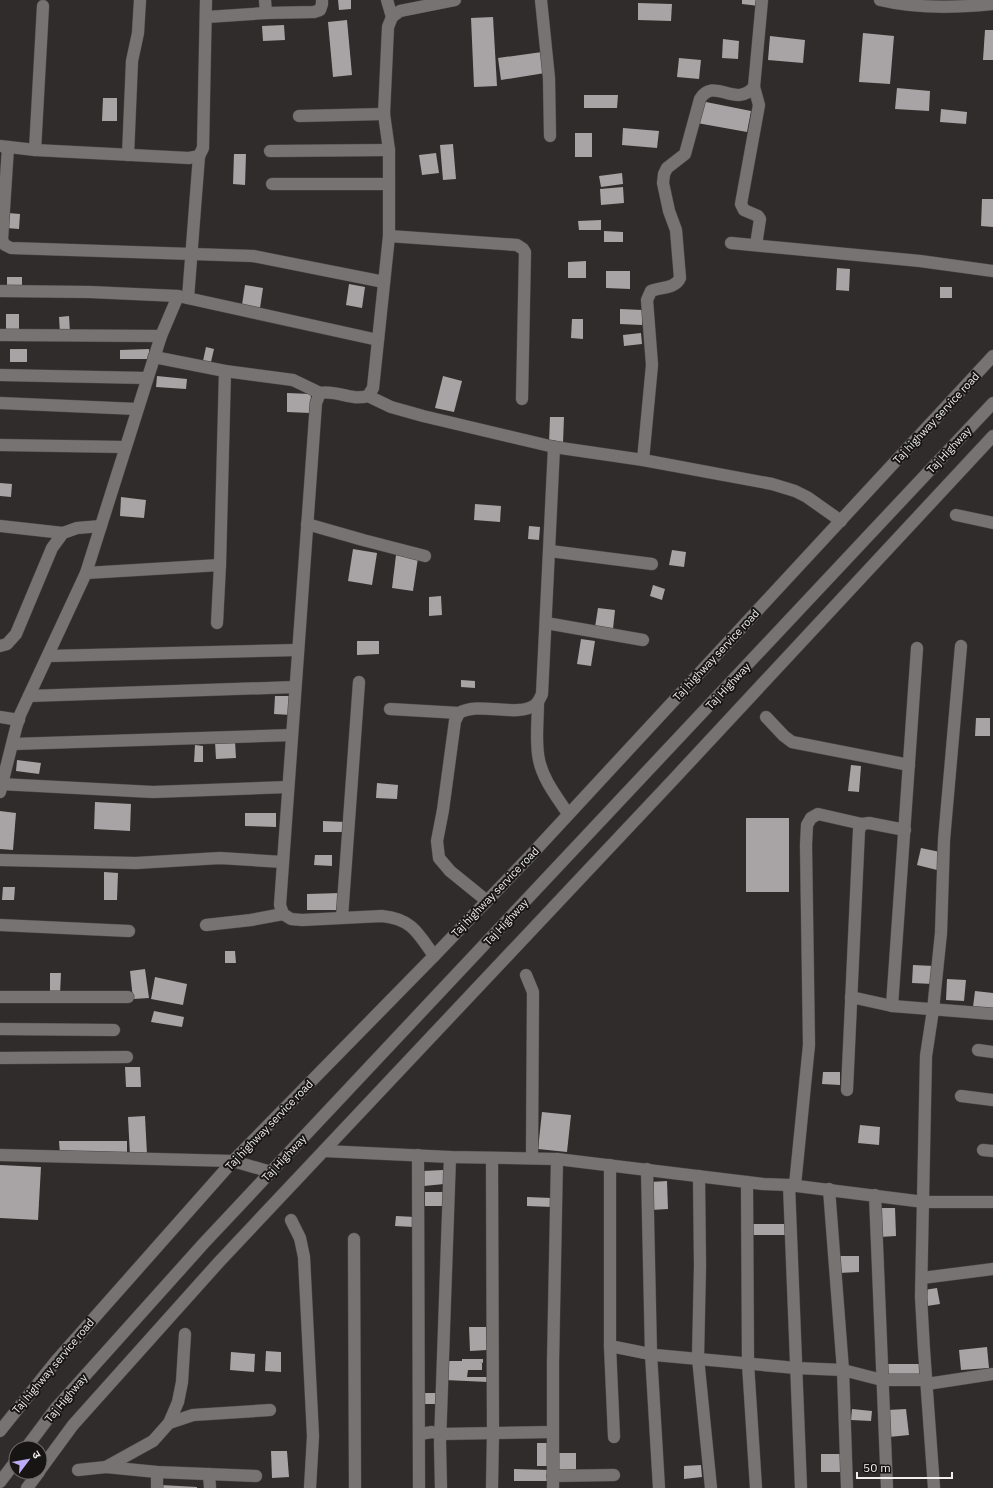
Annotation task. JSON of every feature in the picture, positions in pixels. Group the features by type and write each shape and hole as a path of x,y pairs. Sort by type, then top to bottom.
{"street":[{"path":"128,155 132,61 138,33 140,0"},
{"path":"206,0 207,17 204,66 203,148 199,156 192,254 183,297 161,336 86,573 19,720 1,787 153,792 288,786"},
{"path":"265,0 266,13"},
{"path":"207,17 266,13 314,12 320,10 322,0"},
{"path":"387,0 392,17"},
{"path":"154,358 225,371 293,380 320,393 328,392 359,399 368,396 373,388 389,236 389,150 384,114 388,27 392,17 400,11 425,3 456,0"},
{"path":"541,0 549,78 550,136"},
{"path":"756,245 760,219 758,216 744,210 741,204 759,105 754,88 762,0"},
{"path":"880,0 907,6 936,8 993,4"},
{"path":"35,150 42,6"},
{"path":"642,460 652,365 647,300 651,291 671,286 678,282 680,278 676,230 669,211 663,183 664,174 668,168 685,154 702,95 713,90 740,96 750,92 754,88"},
{"path":"299,116 384,114"},
{"path":"199,156 189,158 4,147 2,240 5,245 11,248 253,256 384,282"},
{"path":"270,151 389,150"},
{"path":"272,184 389,184"},
{"path":"389,236 517,245 523,249 525,252 522,399"},
{"path":"730,243 920,261 993,271"},
{"path":"0,291 90,292 183,297 378,340"},
{"path":"0,335 161,336"},
{"name":"Taj highway service road","path":"0,1431 56,1361 233,1161 487,901 993,356"},
{"path":"217,623 225,371"},
{"path":"0,374 147,378"},
{"path":"320,393 316,403 280,905 283,914 291,919 302,920 382,916 395,917 407,922 434,956"},
{"path":"368,396 391,407 422,416 554,447 642,460 772,484 795,491 807,497 841,521"},
{"path":"0,403 137,409"},
{"name":"Taj Highway","path":"32,1440 56,1408 204,1243 993,403"},
{"path":"48,1459 73,1425 220,1262 672,781 993,436"},
{"path":"0,444 125,446"},
{"path":"390,709 459,713 469,709 520,709 534,706 538,702 542,694 554,447"},
{"path":"956,514 993,523"},
{"path":"307,524 425,556"},
{"path":"0,526 63,533 76,528 101,526"},
{"path":"0,646 7,644 16,634 52,548 63,533"},
{"path":"550,551 652,564"},
{"path":"86,573 220,565"},
{"path":"546,623 643,640"},
{"path":"934,1488 923,1336 922,1278 926,1056 933,1010 941,933 944,840 961,646"},
{"path":"892,1006 917,648"},
{"path":"48,656 298,650"},
{"path":"342,917 359,682"},
{"path":"29,696 295,687"},
{"path":"538,702 537,748 540,762 547,780 568,814"},
{"path":"459,713 455,721 443,810 437,841 439,858 450,871 487,901"},
{"path":"766,716 784,736 792,742 909,765"},
{"path":"0,717 19,720"},
{"path":"13,744 292,735"},
{"path":"801,1488 796,1368 792,1185 809,1045 807,825 811,818 818,814 862,824 869,823 905,830"},
{"path":"847,1090 859,830 862,824"},
{"path":"0,860 136,863 220,858 283,862"},
{"path":"206,925 251,920 283,914"},
{"path":"0,926 129,931"},
{"path":"526,975 533,992 532,1158"},
{"path":"0,997 128,997"},
{"path":"851,997 892,1006 993,1014"},
{"path":"0,1029 114,1030"},
{"path":"978,1050 993,1052"},
{"path":"0,1058 127,1057"},
{"path":"961,1096 993,1100"},
{"path":"324,1151 450,1157 557,1159 747,1182 829,1189 924,1202 993,1202"},
{"path":"0,1155 233,1161 271,1172"},
{"path":"418,1155 419,1488"},
{"path":"442,1488 441,1434 450,1157"},
{"path":"492,1158 492,1488"},
{"path":"557,1159 553,1482 614,1476"},
{"path":"610,1165 610,1346 614,1437"},
{"path":"648,1169 651,1354 659,1488"},
{"path":"699,1176 700,1266 698,1358 711,1488"},
{"path":"747,1182 748,1364 756,1488"},
{"path":"829,1189 843,1370 847,1488"},
{"path":"875,1195 887,1488"},
{"path":"292,1220 300,1238 304,1257 313,1436 310,1488"},
{"path":"354,1239 355,1488"},
{"path":"922,1278 993,1269"},
{"path":"106,1467 152,1441 169,1423 178,1402 182,1382 185,1334"},
{"path":"610,1346 651,1354 748,1364 843,1370 882,1380 927,1382 993,1374"},
{"path":"169,1423 193,1415 270,1410"},
{"path":"420,1434 432,1432 441,1434 553,1432"},
{"path":"78,1470 106,1467 157,1472 256,1476"},
{"path":"0,1482 8,1472"},
{"path":"157,1472 157,1488"},
{"path":"209,1474 210,1488"}],"building":[{"path":"338,0 351,0 351,9 339,10"},
{"path":"742,0 760,0 759,6 742,4"},
{"path":"638,3 672,4 671,21 638,20"},
{"path":"493,17 497,86 474,87 471,18"},
{"path":"347,20 352,75 333,77 328,22"},
{"path":"284,25 285,40 263,41 262,26"},
{"path":"985,30 993,30 993,60 983,60"},
{"path":"863,33 894,36 890,84 859,82"},
{"path":"770,36 805,40 803,63 768,60"},
{"path":"723,39 739,41 738,59 722,58"},
{"path":"542,52 545,73 501,80 498,58"},
{"path":"679,58 701,60 699,79 677,77"},
{"path":"897,88 930,91 929,111 895,109"},
{"path":"584,95 618,95 617,108 584,108"},
{"path":"103,98 117,98 117,121 102,121"},
{"path":"701,101 751,111 747,132 697,123"},
{"path":"941,109 967,112 966,124 940,122"},
{"path":"623,128 659,131 657,148 622,145"},
{"path":"575,133 592,133 592,157 575,157"},
{"path":"453,144 456,179 443,180 440,145"},
{"path":"436,153 439,173 422,175 419,155"},
{"path":"234,154 246,154 245,185 233,184"},
{"path":"622,173 623,184 601,187 599,176"},
{"path":"623,187 624,203 601,205 600,189"},
{"path":"982,199 993,199 993,227 981,226"},
{"path":"8,213 20,214 19,229 6,228"},
{"path":"601,220 601,230 579,230 578,221"},
{"path":"604,231 623,232 623,242 604,242"},
{"path":"586,261 586,278 568,278 568,262"},
{"path":"837,268 850,269 849,291 836,290"},
{"path":"606,271 630,271 630,289 606,288"},
{"path":"7,277 22,277 22,288 7,287"},
{"path":"349,284 365,287 362,308 346,305"},
{"path":"245,285 263,288 260,308 242,305"},
{"path":"940,287 952,287 952,298 940,298"},
{"path":"620,309 643,310 642,325 620,324"},
{"path":"6,314 19,314 19,329 6,329"},
{"path":"69,316 70,333 60,334 59,317"},
{"path":"572,319 583,319 583,339 571,338"},
{"path":"641,333 642,344 624,346 623,335"},
{"path":"206,347 214,349 211,362 203,361"},
{"path":"10,349 27,349 27,362 10,362"},
{"path":"149,349 150,359 120,359 120,350"},
{"path":"157,376 187,379 186,389 156,387"},
{"path":"443,376 462,381 454,412 435,408"},
{"path":"287,393 311,394 310,413 287,412"},
{"path":"550,417 564,417 563,443 549,443"},
{"path":"0,483 12,484 11,497 0,496"},
{"path":"121,497 146,500 144,518 120,516"},
{"path":"475,504 501,506 500,522 474,520"},
{"path":"529,526 540,527 539,540 528,539"},
{"path":"353,549 377,553 372,585 348,581"},
{"path":"672,550 686,552 684,567 669,565"},
{"path":"396,555 418,558 413,591 392,588"},
{"path":"653,585 665,589 662,600 650,596"},
{"path":"441,596 442,615 429,616 429,597"},
{"path":"598,608 615,610 613,629 595,627"},
{"path":"581,639 595,641 591,666 577,664"},
{"path":"357,641 379,641 379,654 357,655"},
{"path":"461,680 475,681 475,688 461,687"},
{"path":"275,696 292,696 291,715 274,714"},
{"path":"976,718 990,718 990,736 975,736"},
{"path":"235,741 236,758 216,759 215,742"},
{"path":"195,745 203,746 203,762 194,762"},
{"path":"17,760 41,763 39,774 16,771"},
{"path":"851,765 861,766 859,792 848,791"},
{"path":"377,783 398,785 397,799 376,798"},
{"path":"95,802 131,804 130,831 94,829"},
{"path":"0,811 16,813 13,850 0,849"},
{"path":"245,813 276,813 276,827 245,826"},
{"path":"746,818 789,818 789,892 746,892"},
{"path":"323,821 346,822 345,832 323,832"},
{"path":"921,848 940,852 937,870 917,865"},
{"path":"315,855 332,855 332,866 314,865"},
{"path":"104,872 118,873 117,900 104,900"},
{"path":"3,887 15,887 14,900 2,900"},
{"path":"340,893 340,910 307,910 307,894"},
{"path":"225,951 235,951 236,963 225,963"},
{"path":"913,965 934,966 933,984 912,983"},
{"path":"145,969 149,998 133,999 130,971"},
{"path":"50,973 61,973 60,994 50,993"},
{"path":"155,977 187,984 183,1005 151,999"},
{"path":"947,979 966,980 964,1001 946,1000"},
{"path":"975,991 993,993 993,1009 973,1007"},
{"path":"154,1011 184,1017 182,1027 151,1022"},
{"path":"125,1067 140,1067 141,1087 126,1087"},
{"path":"823,1072 840,1072 840,1085 822,1084"},
{"path":"542,1112 571,1115 567,1152 538,1149"},
{"path":"145,1116 147,1155 130,1156 128,1117"},
{"path":"860,1125 880,1127 879,1145 858,1143"},
{"path":"59,1141 127,1141 127,1154 60,1154"},
{"path":"0,1165 41,1167 38,1220 0,1218"},
{"path":"443,1170 444,1184 424,1186 423,1171"},
{"path":"667,1181 668,1209 651,1210 650,1182"},
{"path":"425,1192 444,1192 444,1206 425,1206"},
{"path":"527,1197 552,1198 552,1207 527,1206"},
{"path":"879,1208 895,1208 896,1236 880,1237"},
{"path":"396,1216 415,1217 414,1227 395,1226"},
{"path":"748,1224 785,1224 785,1235 748,1235"},
{"path":"838,1256 859,1256 859,1272 839,1273"},
{"path":"937,1288 940,1304 927,1306 924,1290"},
{"path":"469,1327 486,1327 487,1350 470,1351"},
{"path":"987,1347 989,1368 961,1370 959,1350"},
{"path":"266,1351 281,1352 281,1372 265,1371"},
{"path":"231,1352 255,1354 254,1372 230,1370"},
{"path":"462,1359 483,1359 483,1363 479,1362 482,1363 482,1370 468,1370 467,1377 488,1377 488,1382 445,1380 446,1361 462,1361"},
{"path":"887,1364 922,1364 922,1377 888,1378"},
{"path":"421,1393 440,1393 440,1404 420,1404"},
{"path":"852,1409 872,1411 871,1421 851,1420"},
{"path":"906,1409 909,1435 889,1437 887,1410"},
{"path":"537,1443 551,1443 551,1466 537,1466"},
{"path":"271,1451 287,1451 289,1477 272,1478"},
{"path":"558,1453 576,1453 576,1471 558,1471"},
{"path":"821,1454 841,1454 841,1472 821,1472"},
{"path":"701,1465 702,1477 684,1479 684,1466"},
{"path":"514,1469 550,1470 550,1481 514,1481"},
{"path":"161,1485 197,1487 197,1488 161,1488"}]}
